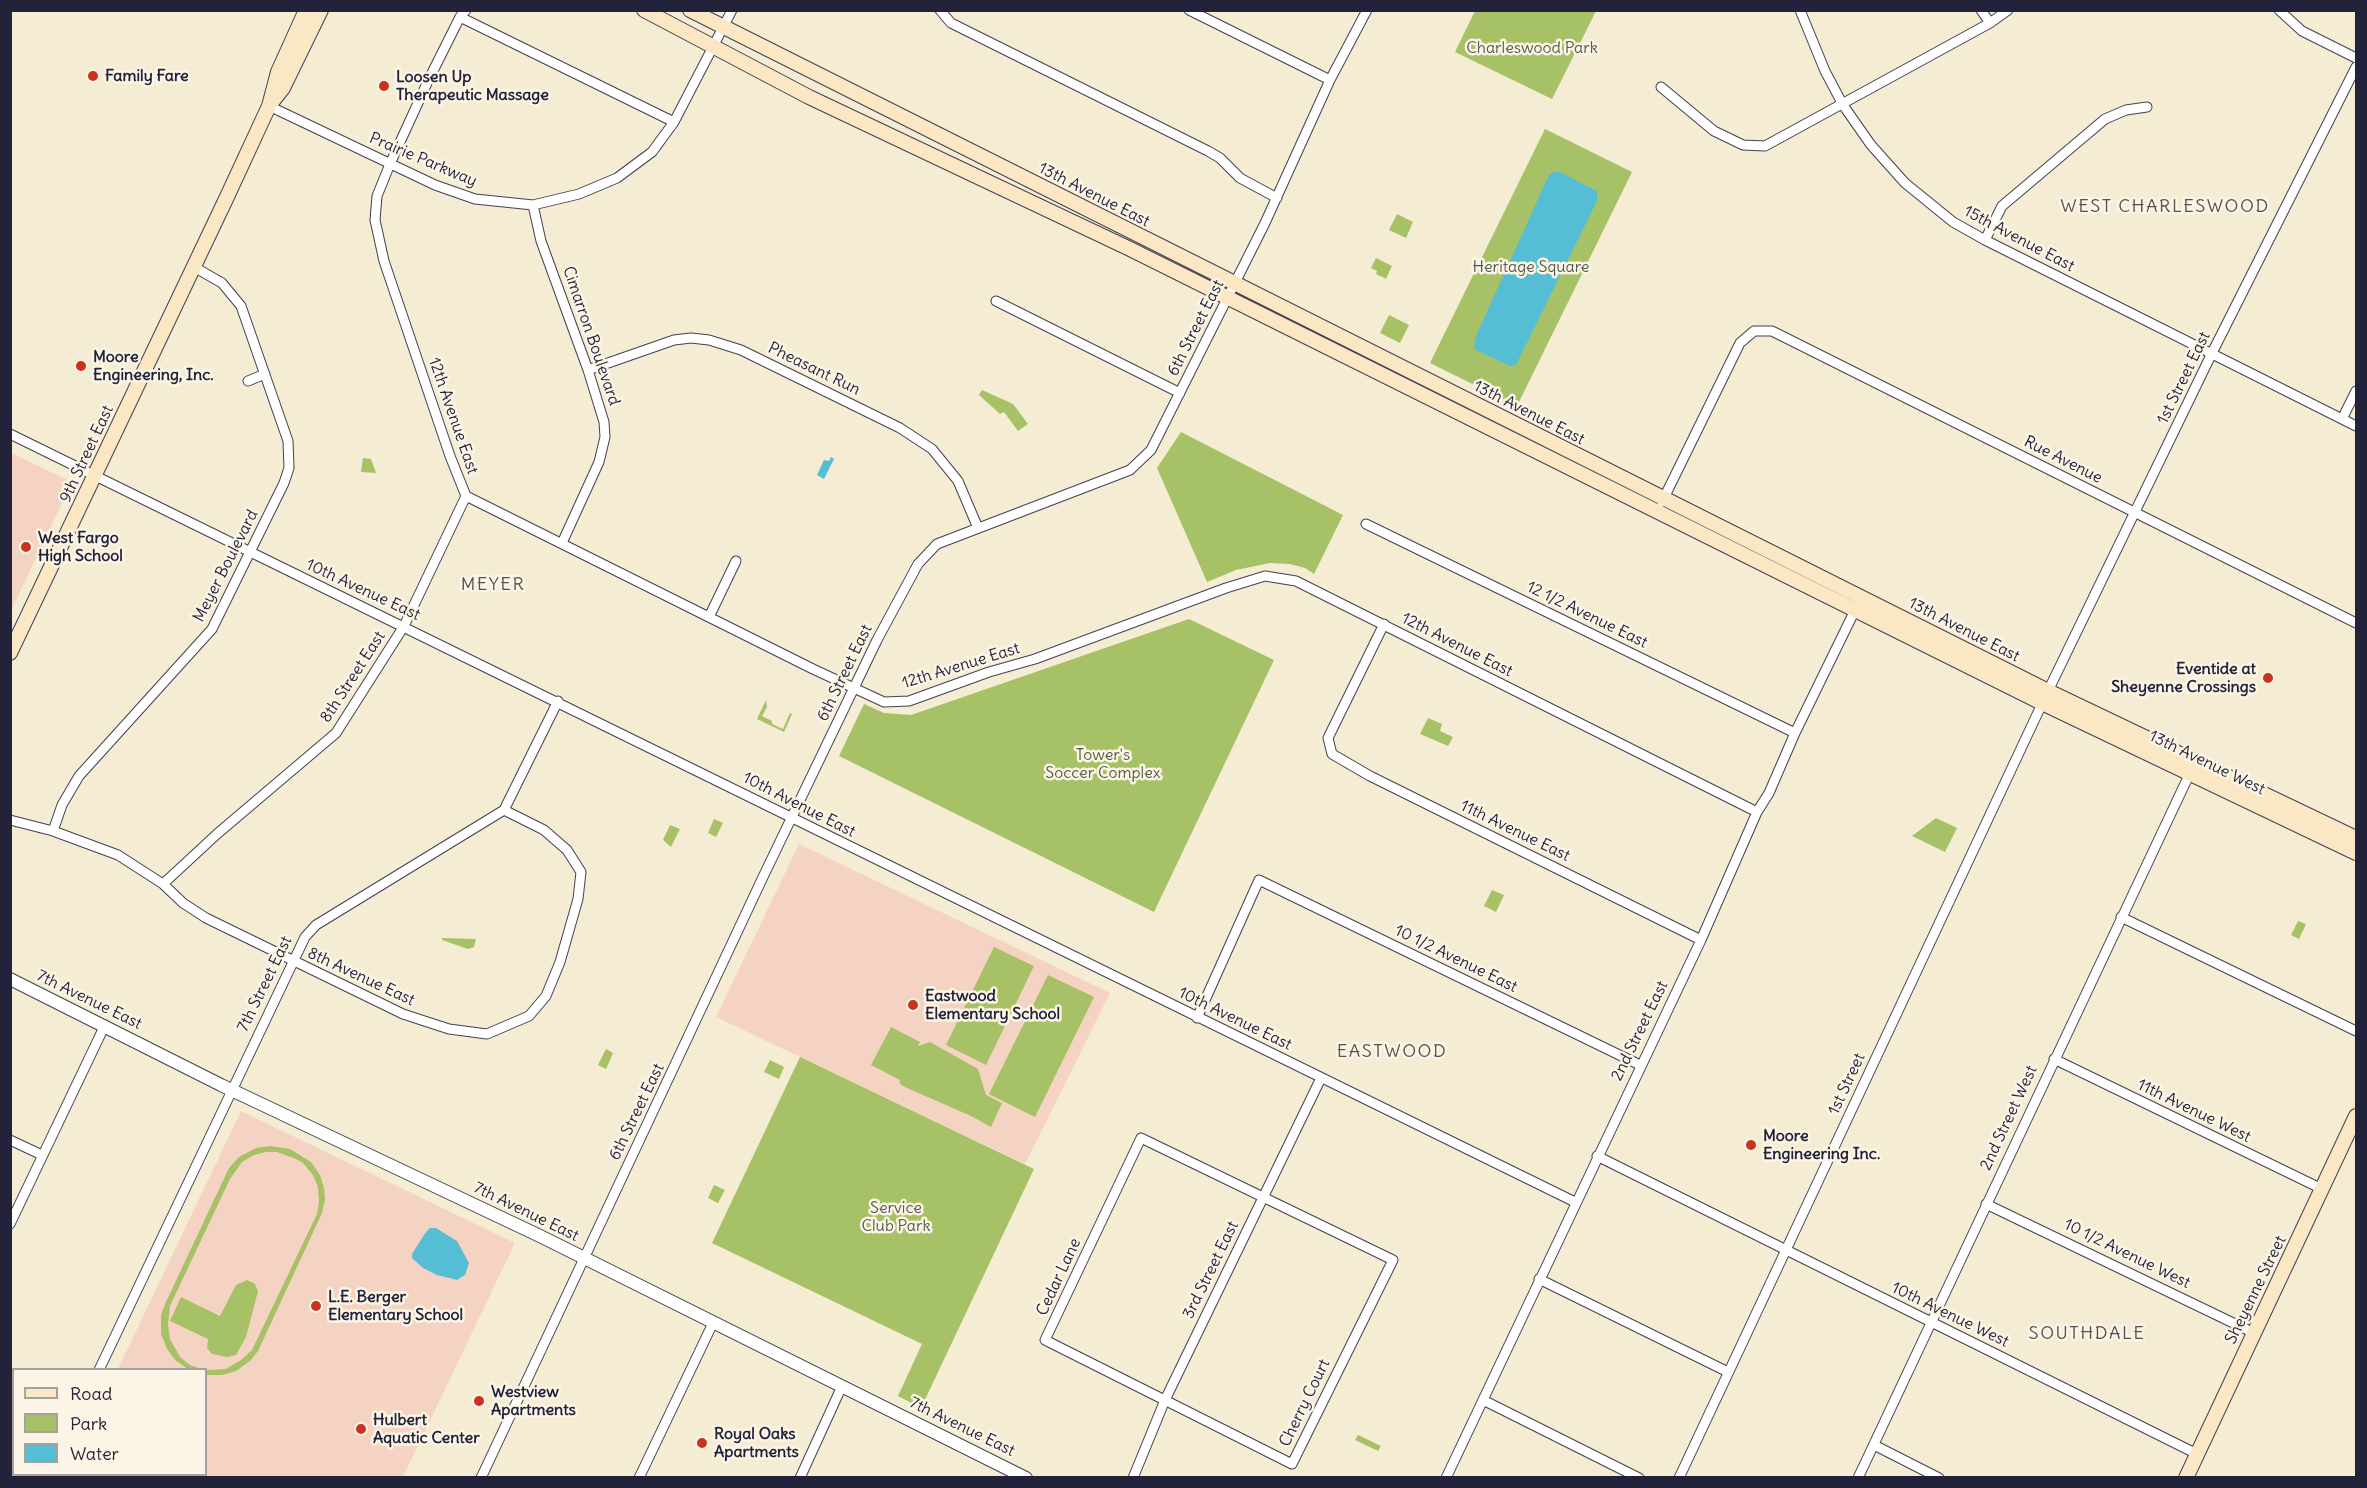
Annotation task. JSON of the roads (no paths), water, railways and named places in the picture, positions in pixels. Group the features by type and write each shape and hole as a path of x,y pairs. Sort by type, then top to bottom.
{"main road":[{"name":"9th Street East","path":"10,653 269,106 278,72 306,10"},
{"name":"9th Street East","path":"269,106 283,88 321,10"},
{"name":"13th Avenue East","path":"644,10 809,97 1228,298 1657,512 1858,604 2045,697 2356,838"},
{"name":"13th Avenue East","path":"690,10 1664,499 1858,604"},
{"name":"13th Avenue West","path":"2045,697 2190,773 2356,854"},
{"name":"Sheyenne Street","path":"2186,1478 2356,1116"}],"street":[{"name":"Prairie Parkway","path":"269,106 435,185 475,199 533,205 579,194 617,178 652,152 674,122 732,10"},
{"path":"1189,10 1330,80"},
{"name":"6th Street East","path":"481,1478 854,688 918,564 937,544 1130,470 1150,450 1235,284 1330,80 1367,10"},
{"name":"15th Avenue East","path":"1800,10 1825,71 1842,105 1870,146 1905,183 1953,222 2356,426"},
{"path":"1981,10 1990,23"},
{"path":"1661,87 1714,131 1743,145 1765,146 1990,23 2008,10"},
{"path":"2279,10 2302,31 2356,58"},
{"path":"940,11 951,23 1208,151 1220,158 1240,178 1277,198"},
{"path":"463,14 674,122"},
{"name":"12th Avenue East","path":"463,14 390,164 377,196 375,220 381,252 450,456 466,496 884,702 909,701 989,672 1035,659 1226,588 1265,576 1296,581 1757,812"},
{"name":"1st Street East","path":"2045,697 2212,353 2356,67"},
{"path":"1985,240 2002,206 2105,118 2126,110 2147,107"},
{"name":"Cimarron Boulevard","path":"533,205 541,241 588,370 604,422 605,436 593,478 562,543"},
{"name":"Meyer Boulevard","path":"53,831 62,806 79,776 212,629 284,483 289,461 288,441 241,306 222,283 194,267"},
{"path":"996,301 1180,393"},
{"name":"Rue Avenue","path":"1664,499 1740,343 1754,331 1772,332 2356,623"},
{"name":"Pheasant Run","path":"588,370 674,340 709,340 741,350 900,428 932,449 958,481 978,528"},
{"path":"248,381 266,374"},
{"path":"2342,419 2356,391"},
{"name":"10th Avenue East","path":"10,434 1575,1202"},
{"name":"8th Street East","path":"164,884 218,834 336,733 404,626 466,496"},
{"path":"1657,512 1664,499"},
{"name":"12 1/2 Avenue East","path":"1366,524 1795,733"},
{"path":"709,617 736,561"},
{"name":"2nd Street East","path":"1446,1478 1701,940 1757,812 1858,604"},
{"name":"11th Avenue East","path":"1384,624 1328,738 1332,754 1371,776 1701,940"},
{"name":"1st Street","path":"1679,1478 2045,697"},
{"path":"504,810 558,701"},
{"name":"2nd Street West","path":"1858,1478 2190,773"},
{"name":"8th Avenue East","path":"10,820 53,831 118,855 164,884 183,903 206,918 403,1014 449,1029 487,1034 529,1016 546,996 560,962 578,899 581,872 567,850 544,830 504,810"},
{"name":"7th Street East","path":"100,1368 304,937 316,925 504,810"},
{"name":"10 1/2 Avenue East","path":"1197,1017 1259,880 1640,1065"},
{"path":"2121,917 2356,1031"},
{"name":"7th Avenue East","path":"10,979 231,1089 583,1258 1026,1478"},
{"path":"10,1224 105,1025"},
{"name":"11th Avenue West","path":"2054,1059 2322,1190"},
{"name":"3rd Street East","path":"1133,1478 1165,1400 1321,1078"},
{"name":"Cedar Lane","path":"1165,1400 1045,1340 1141,1138 1264,1197"},
{"path":"10,1140 42,1155"},
{"path":"1597,1156 1786,1250"},
{"name":"Cherry Court","path":"1165,1400 1292,1464 1393,1260 1264,1197"},
{"name":"10 1/2 Avenue West","path":"1986,1203 2254,1333"},
{"name":"10th Avenue West","path":"1786,1250 2197,1454"},
{"path":"1539,1280 1728,1372"},
{"path":"639,1478 713,1323"},
{"path":"800,1478 842,1386"},
{"path":"1483,1400 1639,1478"},
{"path":"1874,1445 1940,1478"}],"water":[{"path":"1560,172 1597,191 1597,201 1516,365 1510,366 1476,350 1474,346 1476,336 1549,175"},
{"path":"831,457 834,459 824,479 817,475 824,460 829,461"},
{"path":"430,1228 436,1228 457,1241 469,1263 465,1275 457,1280 437,1275 423,1268 412,1258 412,1254"}],"place":[{"name":"Family Fare","path":"93,76"},
{"name":"Loosen Up Therapeutic Massage","path":"384,86"},
{"name":"Moore Engineering, Inc.","path":"81,366"},
{"name":"West Fargo High School","path":"26,547"},
{"name":"Eventide at Sheyenne Crossings","path":"2268,678"},
{"name":"Eastwood Elementary School","path":"913,1005"},
{"name":"Moore Engineering Inc.","path":"1751,1145"},
{"name":"L.E. Berger Elementary School","path":"316,1306"},
{"name":"Westview Apartments","path":"479,1401"},
{"name":"Hulbert Aquatic Center","path":"361,1429"},
{"name":"Royal Oaks Apartments","path":"702,1443"}],"district":[{"name":"WEST CHARLESWOOD","path":"2165,207"},
{"name":"MEYER","path":"493,585"},
{"name":"EASTWOOD","path":"1392,1052"},
{"name":"SOUTHDALE","path":"2087,1334"}],"park label":[{"name":"Charleswood Park","path":"1532,48"},
{"name":"Heritage Square","path":"1531,267"},
{"name":"Tower's Soccer Complex","path":"1103,764"},
{"name":"Service Club Park","path":"896,1217"}]}
